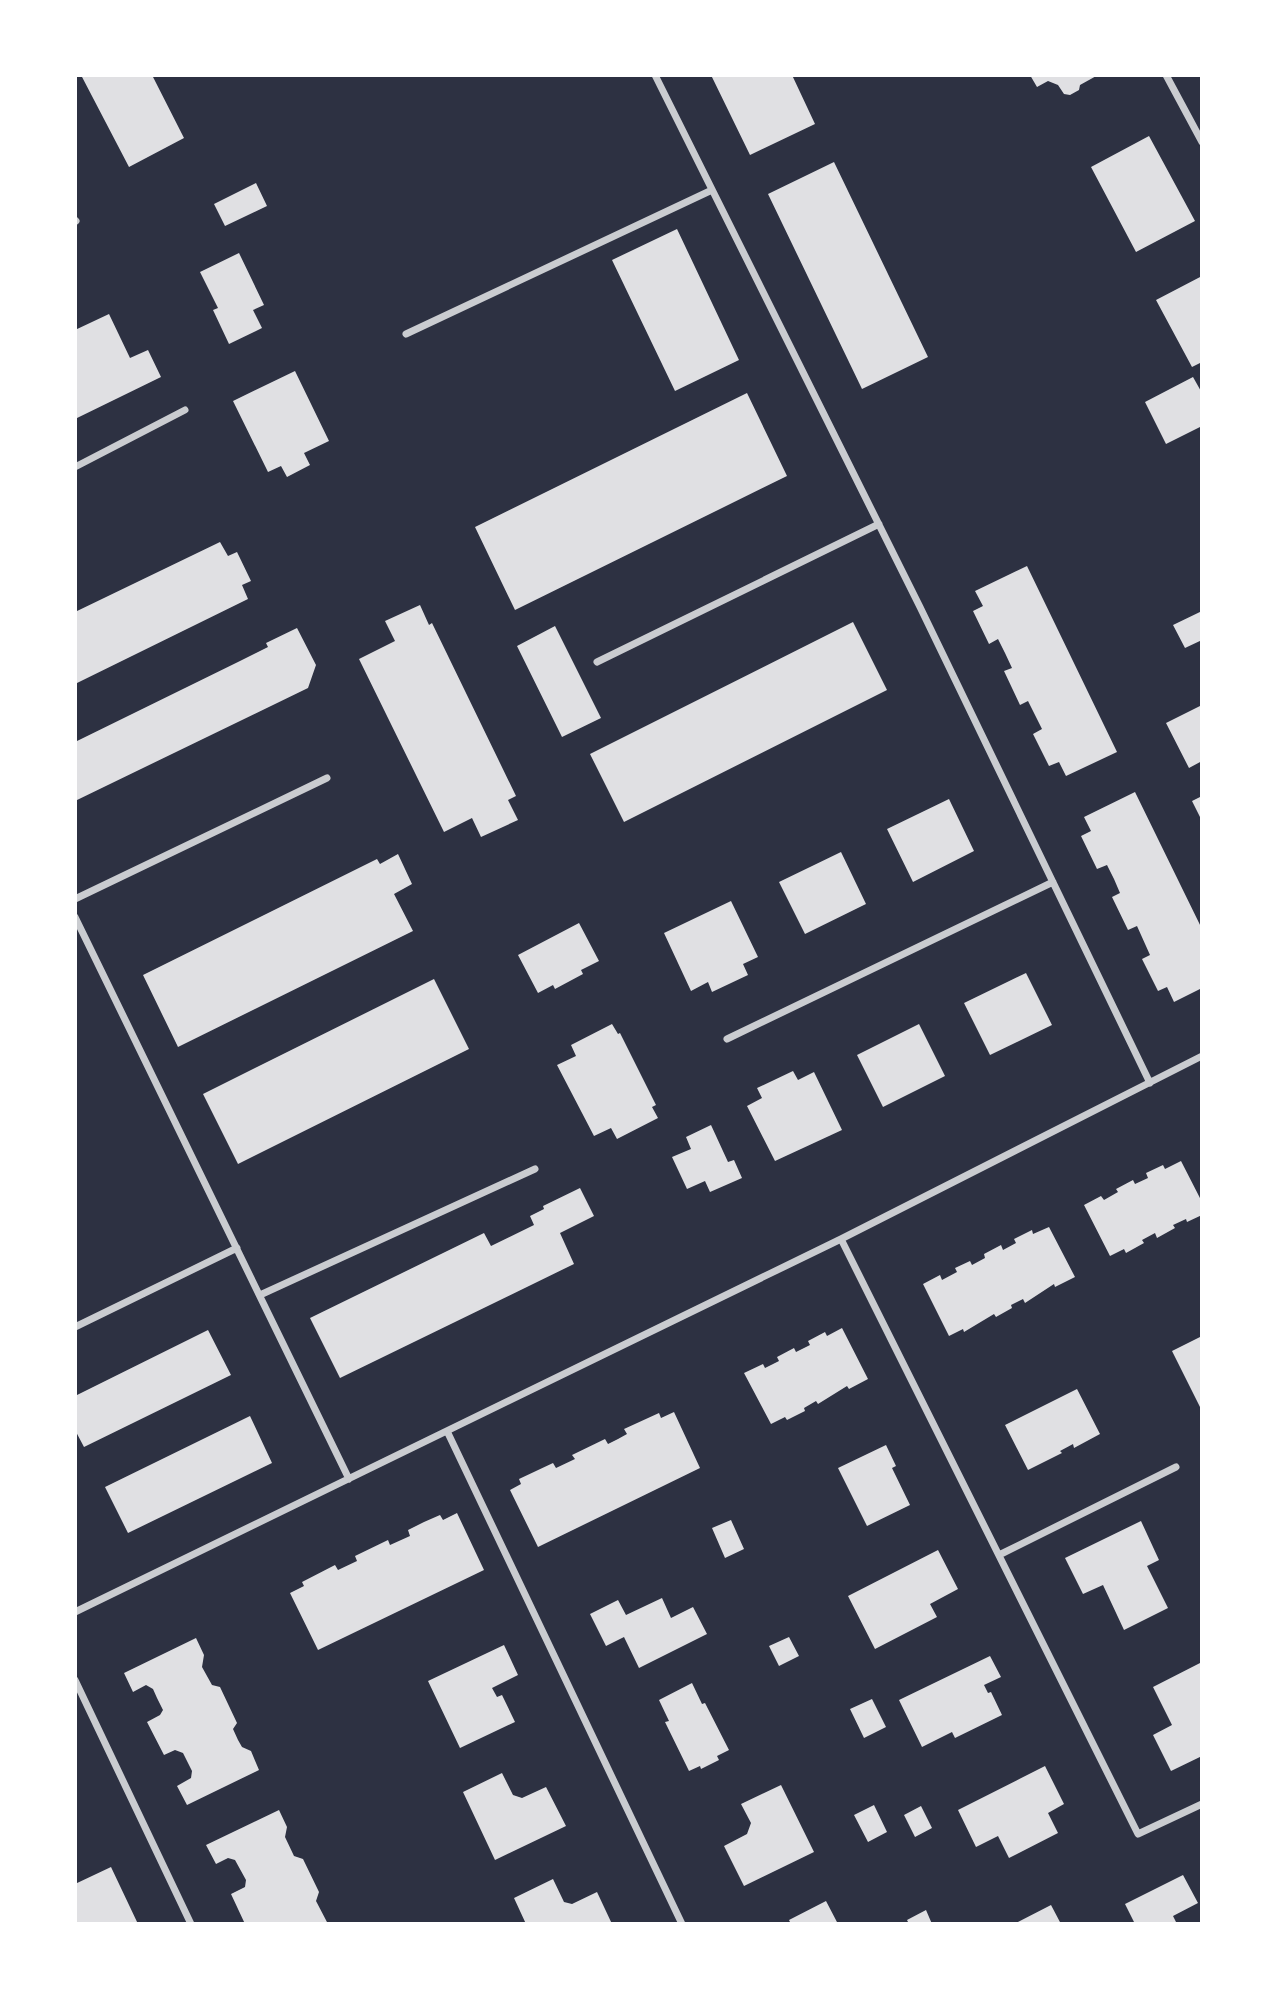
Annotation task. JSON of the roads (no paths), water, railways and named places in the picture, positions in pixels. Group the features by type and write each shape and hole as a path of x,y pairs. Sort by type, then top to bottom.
{"street":[{"path":"654,75 879,524 1150,1083"},
{"path":"1166,75 1198,127 1202,142"},
{"path":"406,334 712,190"},
{"path":"75,467 186,410"},
{"path":"597,662 879,524"},
{"path":"75,899 327,778"},
{"path":"727,1039 1053,882"},
{"path":"75,917 349,1479"},
{"path":"75,1612 841,1239 1202,1056"},
{"path":"260,1295 536,1169"},
{"path":"841,1239 1138,1834 1202,1804"},
{"path":"75,1327 237,1248"},
{"path":"447,1431 682,1924"},
{"path":"999,1555 1176,1467"},
{"path":"75,1680 191,1924"}]}
